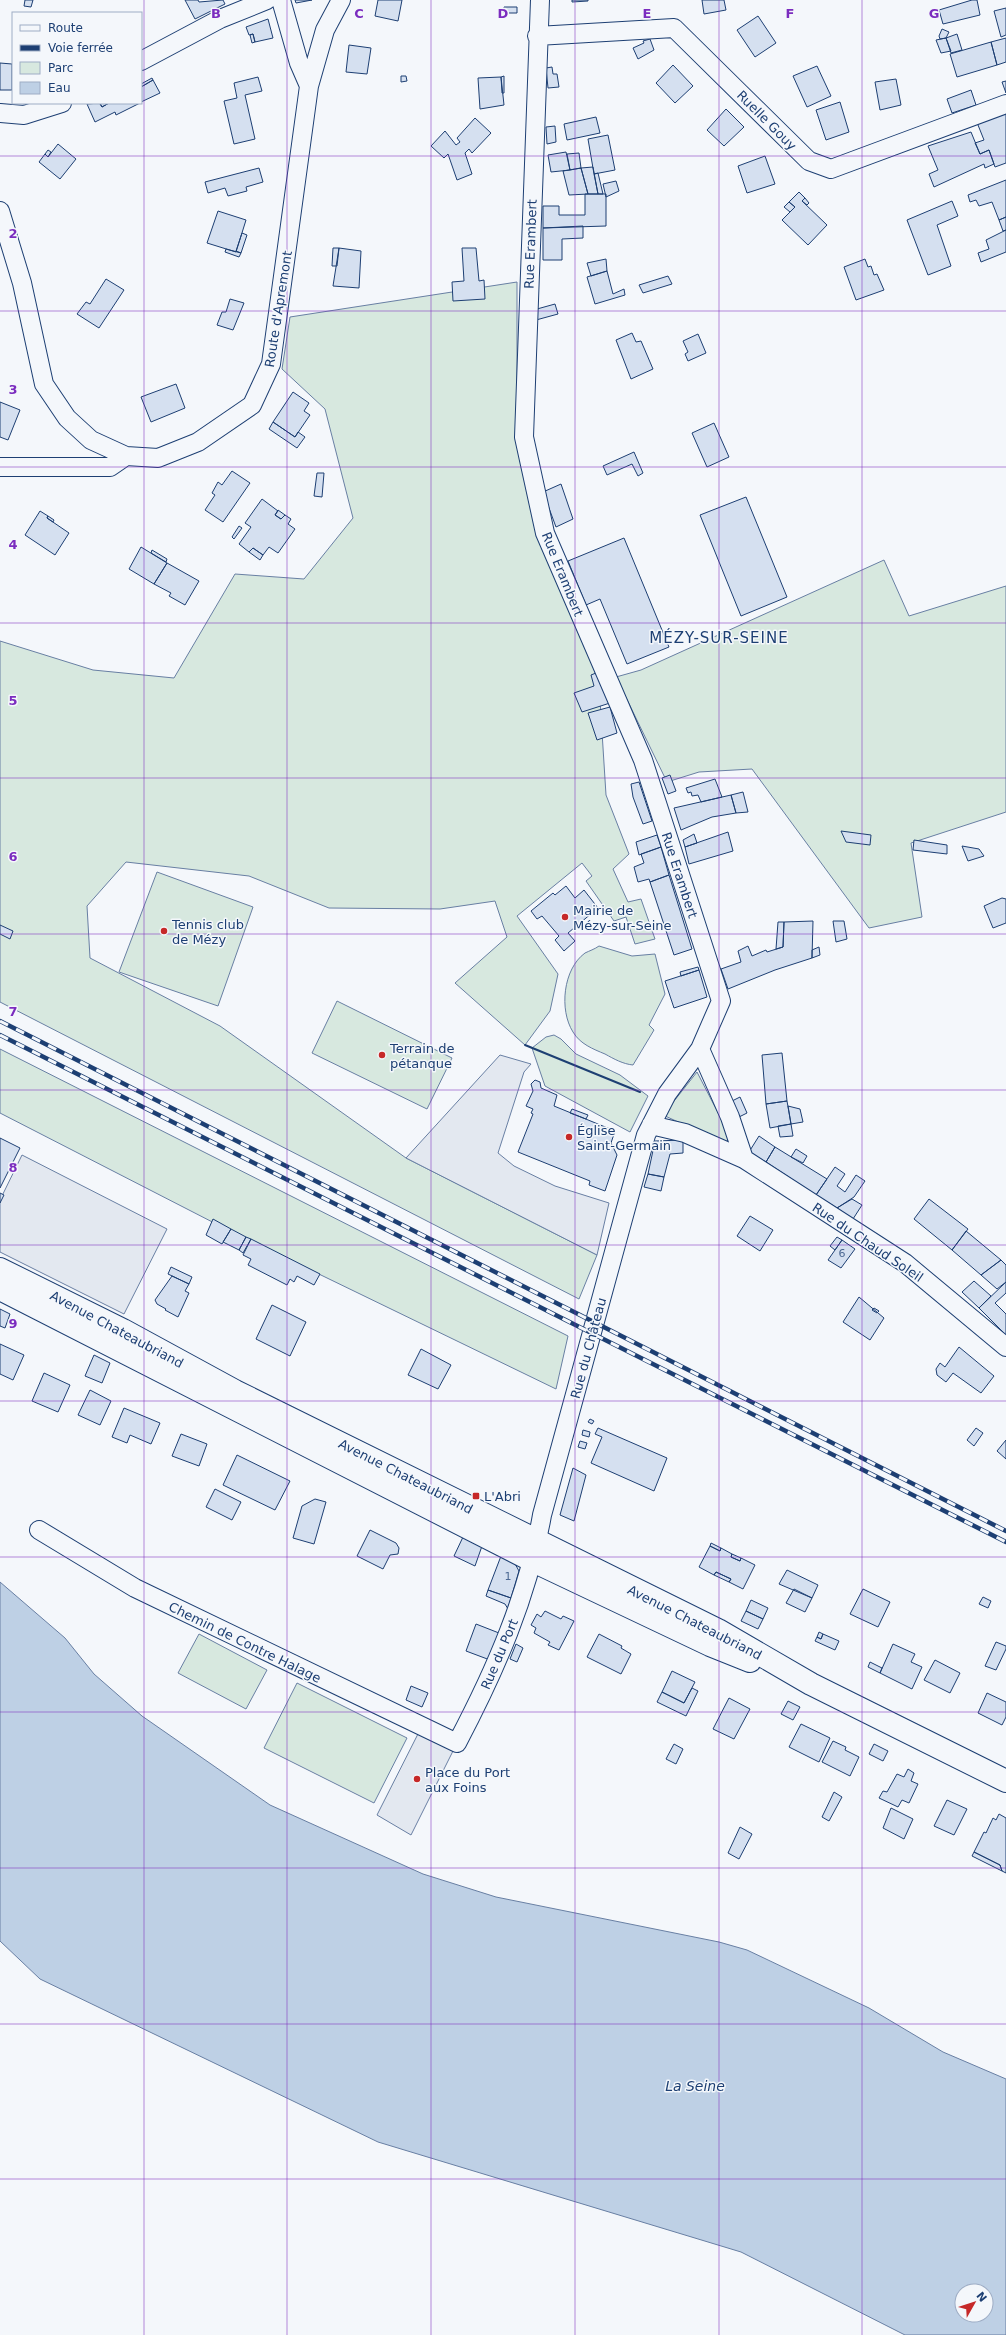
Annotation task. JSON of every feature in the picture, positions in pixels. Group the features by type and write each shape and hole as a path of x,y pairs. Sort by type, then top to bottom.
{"main road":[{"name":"Avenue Chateaubriand","path":"0,1269 123,1330 710,1645 811,1684 1006,1781"},
{"name":"Avenue Chateaubriand","path":"0,1290 536,1551"}],"street":[{"path":"142,60 220,19 267,0"},
{"path":"281,0 299,63 309,86"},
{"name":"Route d'Apremont","path":"0,211 22,283 44,384 67,418 91,440 126,456 158,458 191,445 252,406 272,364 309,86 326,30 340,0"},
{"name":"Rue Erambert","path":"540,0 537,36 524,437 545,534 643,760 721,1001 700,1049 667,1094 648,1130"},
{"name":"Ruelle Gouy","path":"537,36 674,28 809,161 831,169 1006,104"},
{"path":"0,113 24,114 59,104"},
{"path":"0,467 110,467 126,456"},
{"path":"700,1049 730,1117 744,1159"},
{"name":"Rue du Chaud Soleil","path":"648,1130 685,1134 744,1159 905,1263 1006,1347"},
{"name":"Rue du Château","path":"536,1551 542,1515 648,1130"},
{"name":"Chemin de Contre Halage","path":"39,1530 134,1588 457,1743"},
{"name":"Rue du Port","path":"457,1743 500,1657 536,1551"}],"green space":[{"path":"517,282 517,440 599,684 606,795 629,854 613,869 628,902 641,899 655,939 635,944 626,917 614,921 586,881 592,876 582,863 517,916 558,974 550,1011 525,1045 455,983 507,937 495,901 440,909 329,908 249,876 126,862 87,906 90,958 220,1026 406,1158 597,1255 579,1299 0,1002 0,641 93,670 174,678 235,574 304,579 353,518 325,409 282,369 290,317"},
{"path":"884,560 909,616 1006,586 1006,812 911,843 922,917 869,928 752,769 699,772 667,782 616,677 641,670"},
{"path":"157,872 253,907 218,1006 119,972"},
{"path":"599,946 632,956 655,954 665,994 649,1025 654,1030 633,1065 619,1061 587,1046 579,1040 573,1032 566,1013 566,990 572,969 585,953"},
{"name":"Terrain de pétanque","path":"337,1001 452,1058 427,1109 312,1053"},
{"path":"554,1035 561,1039 576,1054 620,1075 648,1096 630,1132 545,1086 532,1048 546,1037"},
{"path":"0,1049 568,1336 556,1389 226,1229 0,1113"},
{"path":"697,1072 730,1136 726,1144 663,1115"},
{"path":"199,1634 267,1670 246,1709 178,1673"},
{"path":"297,1683 407,1738 374,1803 264,1748"}],"shaded area":[{"path":"500,1055 531,1064 524,1072 498,1153 514,1166 555,1186 609,1203 597,1255 406,1158"},
{"path":"22,1155 167,1229 124,1314 0,1252 0,1200"},
{"name":"Place du Port aux Foins","path":"422,1726 457,1743 411,1835 377,1815"}],"water":[{"name":"La Seine","path":"0,1582 65,1638 94,1674 142,1716 270,1805 423,1874 496,1897 719,1942 747,1950 869,2008 943,2052 1006,2079 1006,2335 905,2335 741,2252 378,2142 40,1979 0,1941"}],"building":[{"path":"25,0 33,0 31,7 24,6"},
{"path":"185,0 198,0 199,2 223,0 225,4 195,19"},
{"path":"295,0 312,0 296,3"},
{"path":"378,0 402,0 398,21 375,16"},
{"path":"572,0 588,0 588,1 572,2"},
{"path":"702,0 724,0 726,10 704,14"},
{"path":"972,0 977,0 980,15 943,24 939,10"},
{"path":"504,7 517,7 517,13 504,13"},
{"path":"1006,8 1006,35 1001,37 994,11"},
{"path":"758,16 776,43 755,57 737,30"},
{"path":"268,19 273,38 255,42 253,34 249,35 246,27"},
{"path":"942,29 949,32 946,38 940,39 939,36"},
{"path":"253,34 255,42 252,43 250,35"},
{"path":"957,34 962,50 951,53 946,38"},
{"path":"946,38 951,51 941,53 936,40"},
{"path":"1006,38 1006,62 997,65 991,42"},
{"path":"650,39 654,50 638,59 633,48 644,43 643,41"},
{"path":"991,42 997,65 957,77 950,54"},
{"path":"349,45 371,48 367,74 346,72"},
{"path":"0,63 12,64 12,90 0,90"},
{"path":"673,65 693,86 675,103 656,83"},
{"path":"817,66 831,96 807,107 793,76"},
{"path":"552,67 553,74 557,74 559,87 548,88 546,68"},
{"path":"401,76 406,76 407,81 401,82"},
{"path":"504,76 504,93 502,93 501,77"},
{"path":"258,77 262,91 245,95 255,139 234,144 224,101 237,98 234,83"},
{"path":"501,77 504,105 480,109 478,78"},
{"path":"152,78 153,80 142,86 142,83"},
{"path":"896,79 901,105 880,110 875,82"},
{"path":"153,80 160,93 142,102 142,86"},
{"path":"1006,81 1006,93 1002,82"},
{"path":"971,90 976,105 952,113 947,99"},
{"path":"840,102 849,132 826,140 816,110"},
{"path":"87,104 100,104 102,107 107,104 138,104 116,115 115,112 95,122"},
{"path":"100,104 107,104 102,107"},
{"path":"726,109 744,127 724,146 707,130"},
{"path":"1006,110 1006,163 995,167 989,150 980,154 975,143 984,140 976,120"},
{"path":"596,117 600,133 567,140 564,124"},
{"path":"475,118 491,133 472,153 469,149 465,153 472,174 457,180 448,154 444,158 431,146 445,131 456,145 460,142 457,138"},
{"path":"555,126 556,142 547,144 546,127"},
{"path":"971,132 980,154 989,150 994,164 985,168 984,164 934,187 929,174 938,170 928,146"},
{"path":"608,135 615,170 594,174 588,139"},
{"path":"58,144 76,159 60,179 39,162 45,154 48,157"},
{"path":"48,150 51,152 48,157 45,154"},
{"path":"566,152 570,170 551,172 548,155"},
{"path":"579,153 581,168 570,170 567,154"},
{"path":"765,156 775,184 747,193 738,166"},
{"path":"593,167 598,194 588,194 581,168"},
{"path":"259,168 263,182 246,187 247,191 228,196 225,188 208,193 205,182"},
{"path":"581,168 588,194 569,195 563,171"},
{"path":"598,173 603,194 598,194 594,174"},
{"path":"1006,180 1006,217 999,220 992,202 979,206 976,200 970,202 968,195"},
{"path":"616,181 619,191 606,197 603,184"},
{"path":"799,192 805,198 802,201 827,225 808,245 782,220 795,207 789,202"},
{"path":"585,194 606,194 606,226 543,228 543,206 559,206 559,215 585,215"},
{"path":"805,198 809,203 807,205 802,201"},
{"path":"952,201 958,216 937,225 951,266 928,275 907,220"},
{"path":"789,202 795,207 790,212 784,207"},
{"path":"218,211 246,220 236,252 207,243"},
{"path":"1006,217 1006,230 1003,231 999,220"},
{"path":"583,226 583,238 562,239 562,260 543,260 543,228"},
{"path":"1006,230 1006,252 981,262 978,253 989,249 986,240"},
{"path":"242,233 247,235 241,253 236,251"},
{"path":"333,248 339,248 337,266 332,266"},
{"path":"339,248 361,251 359,288 333,286"},
{"path":"462,248 476,248 479,281 484,280 485,299 453,301 452,282 464,281"},
{"path":"226,249 241,253 239,257 225,252"},
{"path":"606,259 607,271 591,276 587,263"},
{"path":"865,259 868,267 871,266 874,275 877,274 884,290 856,300 844,267"},
{"path":"607,271 613,294 624,289 625,295 595,304 587,277"},
{"path":"668,276 672,284 643,293 639,285"},
{"path":"106,279 124,290 99,328 77,314 86,302 90,304"},
{"path":"230,299 244,303 233,330 217,325 222,312 226,312"},
{"path":"555,304 558,314 536,320 537,309"},
{"path":"632,333 636,342 641,341 653,369 631,379 616,340"},
{"path":"698,334 706,353 688,361 685,354 688,352 683,341"},
{"path":"176,384 185,408 151,422 141,397"},
{"path":"293,392 309,403 304,411 310,415 295,437 273,422"},
{"path":"0,402 20,410 8,440 0,437"},
{"path":"273,422 295,437 298,432 305,437 297,448 269,429"},
{"path":"714,423 729,457 707,467 692,433"},
{"path":"634,452 643,473 638,476 632,464 607,475 603,466"},
{"path":"232,471 250,483 223,522 205,510 215,495 212,493 218,482 222,485"},
{"path":"317,473 324,473 322,497 314,496"},
{"path":"561,484 573,519 556,527 543,492"},
{"path":"746,497 787,597 741,616 700,515"},
{"path":"262,499 278,511 275,515 281,519 285,515 291,519 288,524 295,529 278,553 269,547 263,555 253,548 249,552 239,544 251,527 245,523"},
{"path":"278,510 285,515 281,519 275,515"},
{"path":"40,511 48,516 47,518 69,533 55,555 25,535"},
{"path":"48,516 54,520 53,522 47,518"},
{"path":"239,526 242,528 234,539 232,537"},
{"path":"624,538 669,647 627,664 600,599 586,605 568,561"},
{"path":"141,547 167,563 154,584 129,569"},
{"path":"253,548 263,555 260,560 249,552"},
{"path":"152,550 167,559 166,562 151,553"},
{"path":"167,563 199,581 185,605 169,596 171,593 154,584"},
{"path":"596,673 610,703 582,712 574,693 594,686 591,675"},
{"path":"610,707 617,733 597,740 588,713"},
{"path":"670,775 676,791 668,794 662,778"},
{"path":"715,779 722,797 701,802 698,795 692,796 691,792 688,793 686,788"},
{"path":"639,782 652,821 643,824 633,797 631,784"},
{"path":"743,792 748,812 736,813 731,795"},
{"path":"731,795 736,813 712,817 681,830 674,808"},
{"path":"841,831 871,835 870,845 846,842"},
{"path":"728,832 733,851 689,864 685,847"},
{"path":"694,834 697,843 685,847 683,840"},
{"path":"657,835 661,847 639,855 636,842"},
{"path":"914,840 947,845 947,854 913,850"},
{"path":"962,846 979,849 984,856 968,861"},
{"path":"661,847 669,875 650,882 649,879 638,882 634,867 644,863 641,854"},
{"path":"669,875 692,949 674,955 650,882"},
{"name":"Mairie de Mézy-sur-Seine","path":"566,886 575,898 584,890 598,908 568,933 575,941 564,951 555,940 559,936 542,916 537,919 531,911 553,893 555,895"},
{"path":"1002,898 1006,899 1006,923 993,928 984,906"},
{"path":"813,921 812,958 775,970 728,989 721,969 741,962 738,951 748,946 752,956 766,950 767,952 783,947 784,922"},
{"path":"833,921 844,921 847,939 836,942"},
{"path":"778,922 784,922 783,947 776,949"},
{"path":"0,925 13,931 10,939 0,934"},
{"path":"819,947 820,955 812,958 812,950"},
{"path":"698,967 699,970 681,976 680,972"},
{"path":"699,970 707,997 674,1008 665,981"},
{"path":"782,1053 787,1101 766,1104 762,1055"},
{"name":"Église Saint-Germain","path":"535,1080 540,1082 541,1088 557,1095 554,1106 615,1131 611,1143 617,1155 605,1191 589,1185 590,1181 518,1152 533,1114 531,1113 533,1109 526,1106 533,1091 531,1084"},
{"path":"740,1097 747,1113 739,1117 732,1101"},
{"path":"787,1101 791,1124 770,1128 766,1104"},
{"path":"788,1106 800,1109 803,1122 791,1124"},
{"path":"572,1109 588,1115 586,1119 570,1113"},
{"path":"791,1124 793,1136 780,1137 778,1126"},
{"path":"759,1136 775,1147 766,1162 749,1152"},
{"path":"0,1138 20,1148 0,1188"},
{"path":"683,1140 683,1153 670,1154 664,1177 648,1174 655,1141"},
{"path":"775,1147 827,1179 816,1195 766,1162"},
{"path":"796,1149 807,1156 803,1163 791,1157"},
{"path":"835,1167 845,1174 837,1186 845,1192 856,1175 865,1181 854,1197 837,1208 816,1195"},
{"path":"648,1174 664,1177 661,1191 644,1187"},
{"path":"0,1193 4,1195 0,1203"},
{"path":"852,1199 862,1205 853,1219 837,1208"},
{"path":"929,1199 968,1229 952,1250 914,1219"},
{"path":"750,1216 773,1230 760,1251 737,1236"},
{"path":"213,1219 231,1229 222,1244 206,1235"},
{"path":"231,1229 246,1237 239,1250 223,1242"},
{"path":"966,1231 1001,1260 981,1275 952,1250"},
{"path":"246,1237 251,1239 243,1253 239,1250"},
{"path":"837,1237 842,1240 835,1250 830,1246"},
{"path":"251,1239 320,1274 314,1285 297,1276 294,1282 290,1279 287,1285 248,1265 251,1259 243,1255"},
{"path":"842,1240 855,1249 841,1268 828,1260"},
{"path":"1001,1260 1006,1265 1006,1282 997,1289 981,1275"},
{"path":"171,1267 192,1277 189,1284 168,1274"},
{"path":"172,1276 189,1284 185,1291 189,1293 178,1317 165,1310 166,1309 157,1304 155,1300"},
{"path":"974,1281 991,1296 979,1308 962,1292"},
{"path":"1006,1282 1006,1293 995,1303 1006,1314 1006,1335 979,1308"},
{"path":"859,1297 884,1318 870,1340 843,1322"},
{"path":"272,1305 306,1322 290,1356 256,1339"},
{"path":"874,1308 879,1311 877,1313 872,1310"},
{"path":"0,1309 10,1314 5,1328 0,1326"},
{"path":"0,1344 24,1355 13,1380 0,1374"},
{"path":"959,1347 994,1376 981,1393 953,1373 946,1382 937,1375 936,1369 940,1363 945,1367"},
{"path":"421,1349 451,1365 438,1389 408,1375"},
{"path":"94,1355 110,1363 102,1383 85,1376"},
{"path":"44,1373 70,1385 58,1412 32,1401"},
{"path":"90,1390 111,1401 100,1425 78,1415"},
{"path":"124,1408 160,1423 151,1444 130,1435 127,1443 112,1437"},
{"path":"590,1419 594,1421 592,1424 588,1422"},
{"path":"598,1428 667,1458 654,1491 591,1463 602,1437 595,1434"},
{"path":"976,1428 983,1433 974,1446 967,1440"},
{"path":"583,1430 590,1432 589,1437 582,1435"},
{"path":"181,1434 207,1444 199,1466 172,1456"},
{"path":"1006,1440 1006,1459 997,1451"},
{"path":"580,1441 587,1443 585,1449 578,1447"},
{"path":"237,1455 290,1481 275,1510 223,1485"},
{"path":"573,1468 586,1475 574,1521 560,1515"},
{"path":"215,1489 241,1502 232,1520 206,1507"},
{"path":"315,1499 326,1502 314,1544 293,1538 302,1506"},
{"path":"370,1530 396,1543 399,1548 398,1554 390,1555 383,1569 357,1556"},
{"path":"463,1537 482,1546 475,1566 454,1556"},
{"path":"711,1543 721,1548 720,1551 710,1546"},
{"path":"710,1546 720,1551 721,1548 732,1554 731,1557 740,1561 741,1558 755,1565 743,1589 729,1582 731,1579 716,1572 714,1575 699,1567"},
{"path":"732,1554 741,1558 740,1561 731,1557"},
{"path":"501,1556 514,1562 519,1571 511,1598 488,1590"},
{"path":"787,1570 818,1585 812,1598 779,1584"},
{"path":"716,1572 731,1579 729,1582 714,1575"},
{"path":"794,1589 812,1598 805,1612 786,1603"},
{"path":"863,1589 890,1602 878,1627 850,1614"},
{"path":"488,1590 511,1598 508,1609 505,1604 486,1596"},
{"path":"983,1597 991,1601 988,1608 979,1604"},
{"path":"751,1600 768,1608 763,1619 746,1611"},
{"path":"545,1611 561,1619 563,1616 574,1621 559,1650 548,1645 550,1642 534,1633 536,1628 531,1625 537,1614 541,1617"},
{"path":"746,1611 763,1619 758,1629 741,1621"},
{"path":"476,1624 499,1633 490,1660 466,1651"},
{"path":"819,1632 823,1634 821,1639 817,1637"},
{"path":"599,1634 622,1646 621,1648 631,1654 621,1674 587,1657"},
{"path":"823,1634 839,1641 835,1650 815,1641 817,1637 821,1639"},
{"path":"996,1642 1006,1646 1006,1649 996,1670 985,1666"},
{"path":"516,1644 523,1648 517,1662 510,1659"},
{"path":"893,1644 915,1654 911,1662 922,1667 912,1689 880,1673"},
{"path":"935,1660 960,1673 950,1693 924,1680"},
{"path":"870,1662 882,1668 880,1673 868,1667"},
{"path":"672,1671 695,1682 684,1703 662,1692"},
{"path":"411,1686 428,1693 422,1707 406,1700"},
{"path":"692,1688 698,1691 686,1716 657,1702 662,1692 684,1703"},
{"path":"987,1693 1006,1702 1006,1717 1002,1725 978,1713"},
{"path":"729,1698 750,1709 734,1739 713,1729"},
{"path":"788,1701 800,1707 793,1720 781,1714"},
{"path":"801,1724 830,1738 819,1762 789,1747"},
{"path":"833,1741 846,1747 845,1750 859,1757 850,1776 822,1762"},
{"path":"674,1744 683,1749 676,1764 666,1759"},
{"path":"874,1744 888,1751 883,1761 869,1754"},
{"path":"908,1769 914,1773 911,1781 918,1784 909,1803 902,1800 898,1807 879,1798 883,1791 887,1792 897,1774 904,1777"},
{"path":"834,1792 842,1797 829,1821 822,1817"},
{"path":"947,1800 967,1809 954,1835 934,1826"},
{"path":"891,1808 913,1819 904,1839 883,1828"},
{"path":"999,1814 1006,1818 1006,1873 1002,1871 1000,1865 974,1852 984,1832 986,1833 993,1818 996,1820"},
{"path":"740,1827 752,1834 739,1859 728,1853"},
{"path":"974,1852 1000,1865 1002,1871 972,1856"}],"railway":[{"path":"0,1021 1006,1531"},
{"path":"0,1035 1006,1542"}],"wall":[{"path":"525,1045 640,1092"}],"place":[{"name":"Mairie de Mézy-sur-Seine","path":"565,917"},
{"name":"Tennis club de Mézy","path":"164,931"},
{"name":"Terrain de pétanque","path":"382,1055"},
{"name":"Église Saint-Germain","path":"569,1137"},
{"name":"L'Abri","path":"476,1496"},
{"name":"Place du Port aux Foins","path":"417,1779"}],"district":[{"name":"MÉZY-SUR-SEINE","path":"719,638"}]}
